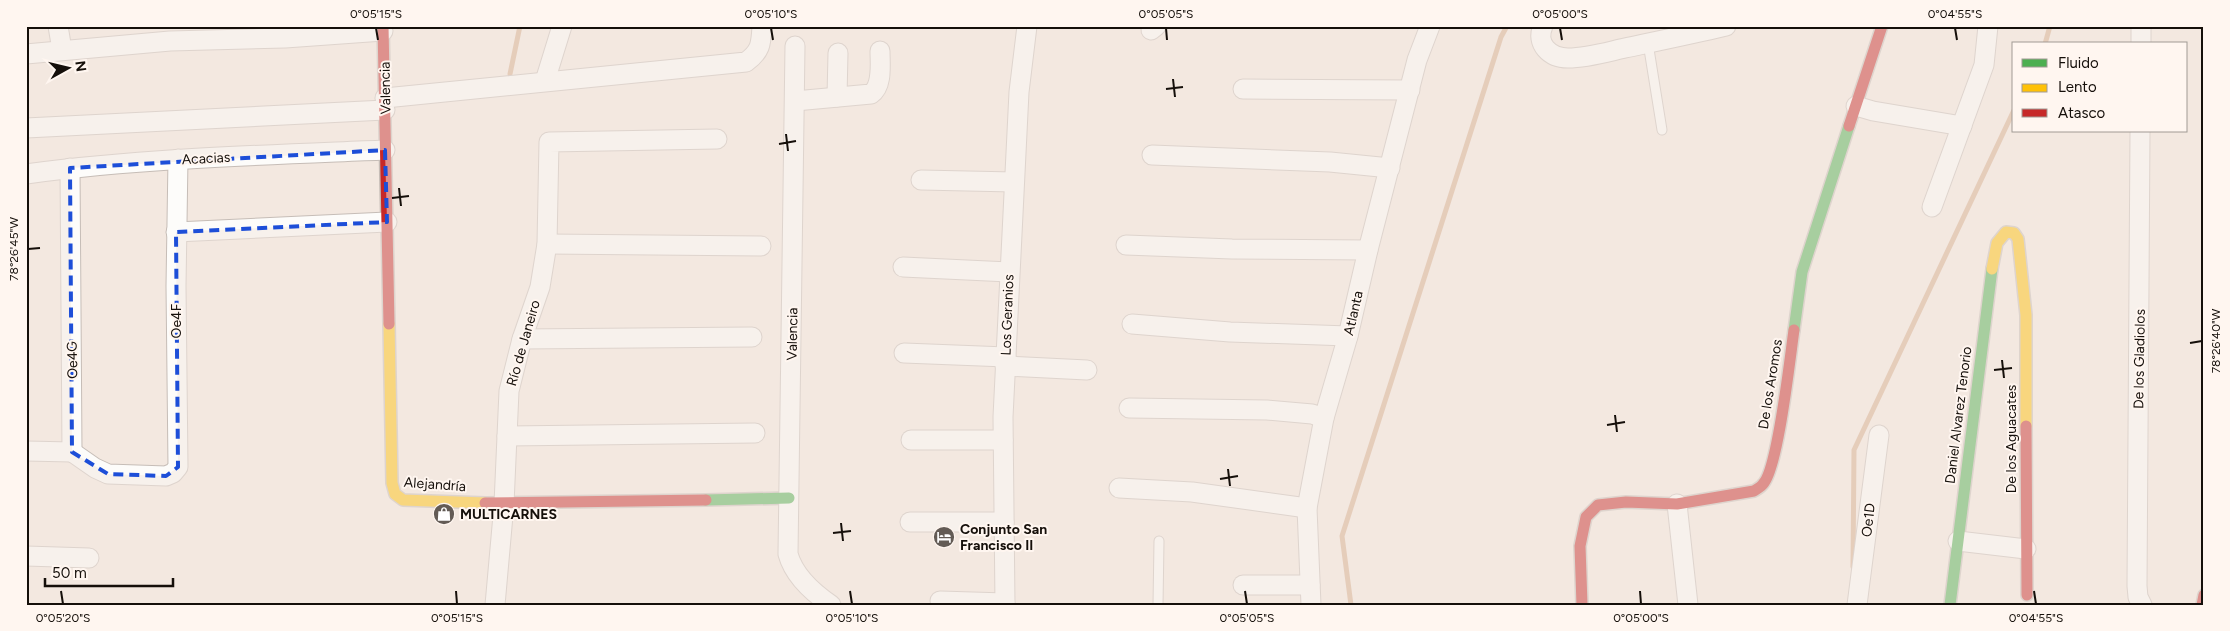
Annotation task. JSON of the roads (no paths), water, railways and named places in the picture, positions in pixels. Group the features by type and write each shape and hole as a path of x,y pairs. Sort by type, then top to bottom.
{"street":[{"path":"58,26 62,50"},
{"path":"545,81 562,26"},
{"path":"26,128 385,104 545,81 746,62 756,55 761,42 762,26"},
{"name":"Los Geranios","path":"1005,604 1003,440 1005,362 1019,92 1027,26"},
{"name":"Atlanta","path":"1311,605 1308,508 1324,418 1348,336 1417,60 1430,26"},
{"path":"1543,26 1540,33 1542,44 1552,54 1563,58 1603,53 1726,26"},
{"name":"De los Aromos","path":"1582,605 1580,546 1586,517 1598,505 1626,502 1677,504 1754,491 1764,484 1770,472 1782,413 1802,272 1882,26"},
{"path":"1932,208 1984,65 1988,26"},
{"path":"2141,26 2141,42"},
{"path":"26,54 170,34 383,29"},
{"name":"Valencia","path":"383,29 385,150"},
{"name":"Valencia","path":"795,46 788,554 796,573 823,602"},
{"path":"795,101 871,94 876,91 878,85 880,51"},
{"path":"837,97 838,53"},
{"path":"1243,89 1410,90"},
{"path":"1856,106 1873,111 1962,126"},
{"name":"De los Gladiolos","path":"2140,132 2137,586 2138,598 2142,605"},
{"name":"Río de Janeiro","path":"495,605 504,504 509,391 522,339 540,287 548,244 549,142 717,139"},
{"name":"Alejandría","path":"385,150 393,492 403,500 504,504 789,498"},
{"name":"Acacias","path":"26,174 70,168 178,159 385,150"},
{"path":"1152,155 1330,162 1390,168"},
{"name":"Oe4F","path":"72,452 94,468 108,474 166,476 173,473 178,466 176,232 178,159"},
{"name":"Oe4G","path":"70,168 72,452"},
{"path":"921,180 1014,182"},
{"path":"176,232 387,222"},
{"name":"Daniel Alvarez Tenorio","path":"1950,605 1993,258 1997,243 2006,232"},
{"name":"De los Aguacates","path":"2006,232 2014,233 2018,239 2026,315 2027,595"},
{"path":"548,244 761,246"},
{"path":"1126,245 1232,249 1368,250"},
{"path":"903,266 1009,272"},
{"path":"1132,324 1230,332 1348,336"},
{"path":"522,339 752,337"},
{"path":"904,353 1087,370"},
{"path":"1129,408 1267,410 1312,414 1324,418"},
{"path":"507,436 755,433"},
{"name":"Oe1D","path":"1857,605 1879,435"},
{"path":"912,440 1003,440"},
{"path":"26,451 72,452"},
{"path":"1120,488 1192,492 1308,508"},
{"path":"1677,504 1688,605"},
{"path":"910,522 1004,522"},
{"path":"1958,541 2026,549"},
{"path":"26,556 89,558"},
{"path":"1243,585 1310,585"},
{"path":"2202,605 2204,595"},
{"path":"940,601 1005,604"}],"lane":[{"path":"1648,43 1662,130"},
{"path":"1158,605 1159,541"}],"waterway":[{"path":"510,74 520,26"},
{"path":"1351,605 1342,536 1501,37 1507,26"},
{"path":"2046,42 2050,26"},
{"path":"1853,567 1854,450 2012,114"}],"place":[{"name":"MULTICARNES","path":"444,514"},
{"name":"Conjunto San Francisco II","path":"944,537"}]}
